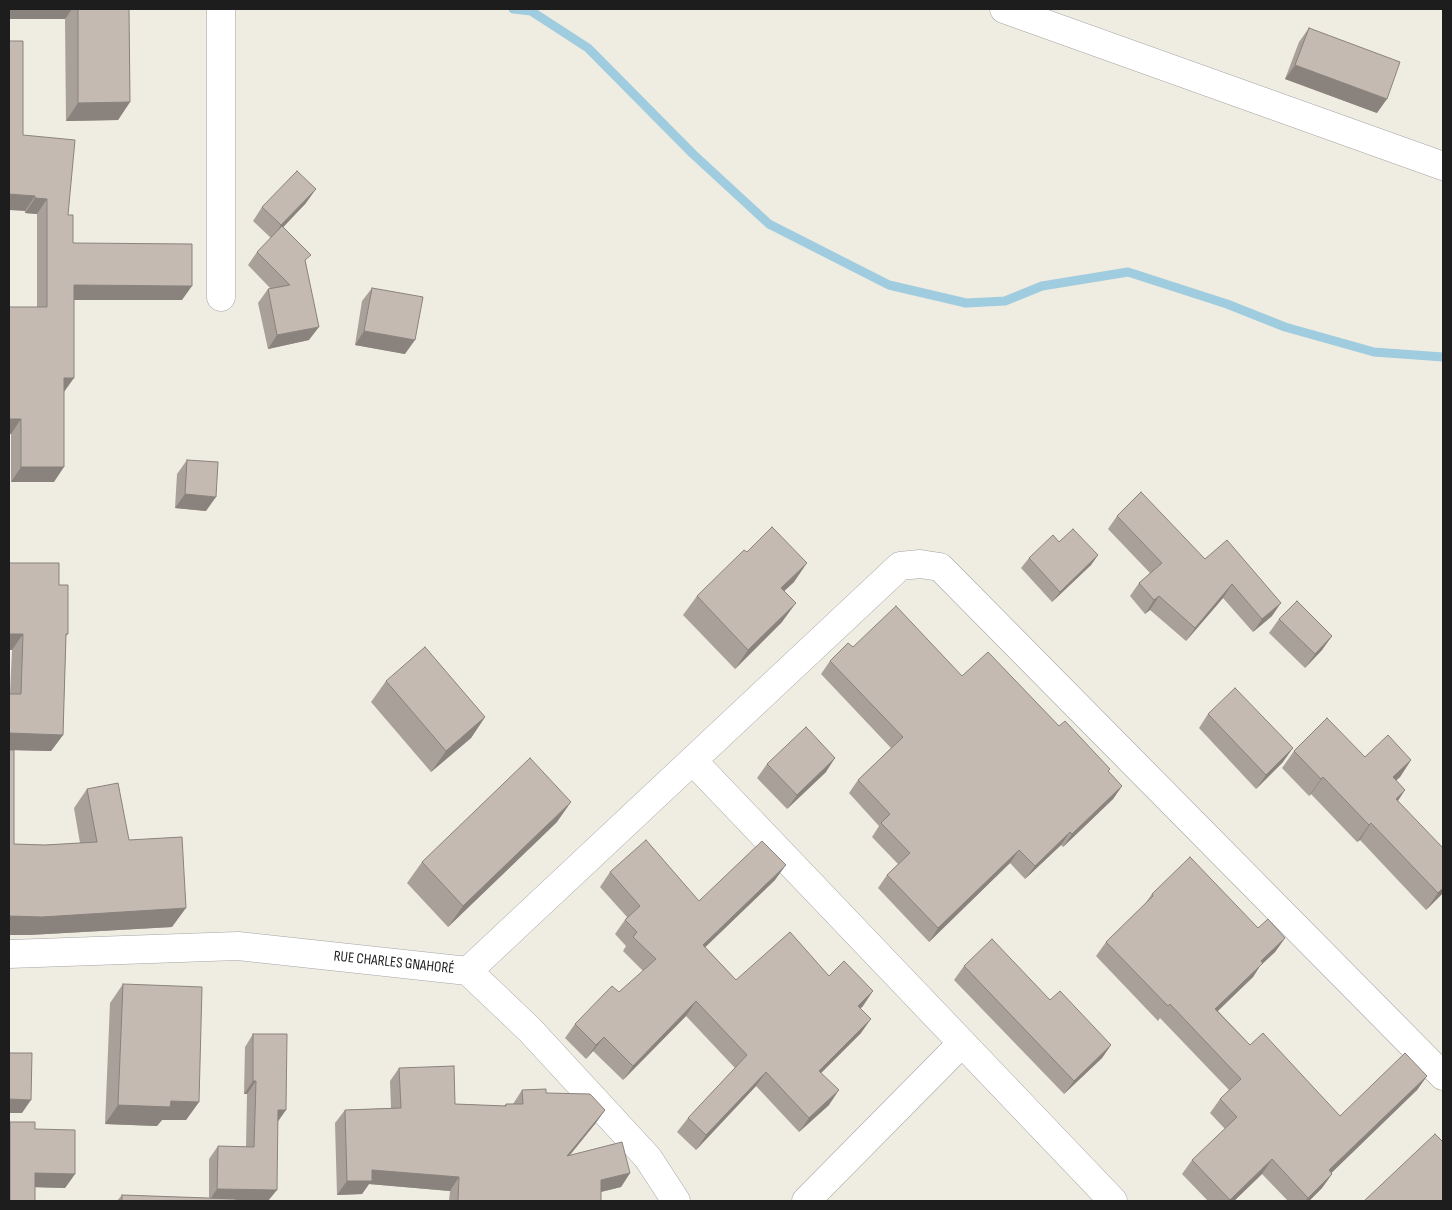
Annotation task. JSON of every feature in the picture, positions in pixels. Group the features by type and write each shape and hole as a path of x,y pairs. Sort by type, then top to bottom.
{"street":[{"path":"221,9 221,297"},
{"path":"1004,9 1031,13 1443,166"},
{"path":"468,971 900,566 920,564 940,567 1443,1076"},
{"path":"693,761 1113,1201"},
{"name":"RUE CHARLES GNAHORÉ","path":"9,954 238,946 468,971 530,1030 648,1158 676,1201"},
{"path":"806,1201 962,1043"}],"building":[{"path":"78,9 129,9 130,102 78,103"},
{"path":"1309,28 1400,62 1387,99 1295,65"},
{"path":"9,41 23,41 23,135 75,140 68,215 73,215 73,243 192,244 192,286 74,285 74,378 64,378 64,467 21,467 21,419 9,419 9,307 47,307 47,199 9,194"},
{"path":"297,171 316,189 281,225 262,207"},
{"path":"282,226 311,255 305,260 319,327 277,335 268,289 290,285 257,252"},
{"path":"372,288 423,297 415,340 364,331"},
{"path":"187,460 218,462 216,497 185,494"},
{"path":"1141,492 1205,559 1227,540 1281,603 1262,619 1232,584 1195,628 1159,596 1154,600 1139,583 1162,563 1117,516"},
{"path":"772,527 807,563 781,588 796,603 748,650 697,596 744,550 747,552"},
{"path":"1073,529 1098,555 1060,592 1029,558 1053,535 1059,542"},
{"path":"9,563 59,563 59,585 68,585 68,634 66,634 63,735 9,733 9,694 21,694 23,634 9,634"},
{"path":"1297,601 1332,636 1315,654 1279,619"},
{"path":"896,606 962,676 988,652 1059,726 1065,721 1110,769 1108,771 1122,786 1035,866 1019,850 938,928 887,875 910,853 881,823 890,814 858,780 903,737 830,661 848,643 853,647"},
{"path":"425,647 485,717 446,751 386,681"},
{"path":"1235,688 1293,748 1266,775 1208,714"},
{"path":"1327,718 1365,757 1388,735 1411,760 1393,777 1405,790 1396,799 1443,848 1443,888 1438,893 1371,823 1369,825 1323,777 1321,779 1294,751"},
{"path":"806,727 835,758 797,795 767,764"},
{"path":"9,750 14,750 14,844 45,845 97,842 87,789 118,783 129,840 182,837 186,908 42,917 9,916"},
{"path":"530,758 571,802 463,906 422,862"},
{"path":"646,840 699,901 762,841 786,865 703,945 736,980 790,932 829,976 844,961 873,991 858,1006 871,1019 819,1071 839,1090 809,1118 766,1072 706,1135 688,1118 747,1055 696,1001 633,1066 604,1037 596,1045 575,1024 612,986 619,992 656,959 633,937 637,932 625,920 640,906 610,872"},
{"path":"1190,857 1258,928 1268,919 1285,938 1261,961 1263,963 1215,1009 1250,1045 1263,1033 1340,1116 1405,1053 1427,1076 1329,1170 1332,1174 1308,1198 1272,1159 1230,1200 1192,1160 1237,1117 1220,1099 1241,1079 1170,1004 1168,1006 1106,942"},
{"path":"992,939 1050,1000 1060,991 1111,1045 1074,1081 964,966"},
{"path":"123,984 202,987 199,1102 171,1101 170,1107 118,1105"},
{"path":"253,1034 287,1034 286,1110 278,1110 277,1190 217,1189 218,1146 254,1147 256,1081 253,1081"},
{"path":"9,1053 32,1053 31,1100 9,1099"},
{"path":"454,1066 455,1104 506,1106 506,1104 523,1104 522,1090 546,1089 546,1093 590,1094 605,1110 567,1156 622,1142 630,1173 601,1180 601,1201 458,1201 459,1177 372,1170 372,1181 347,1181 345,1110 401,1108 399,1068"},
{"path":"10,1122 35,1122 35,1129 75,1130 75,1174 35,1173 35,1201 10,1201"},
{"path":"1435,1134 1443,1142 1443,1201 1364,1201"},
{"path":"122,1195 236,1199 236,1201 122,1201"}],"waterway":[{"path":"513,9 531,11 588,48 693,154 769,224 889,285 966,303 1005,301 1042,286 1128,272 1227,304 1285,327 1374,352 1443,357"}]}
